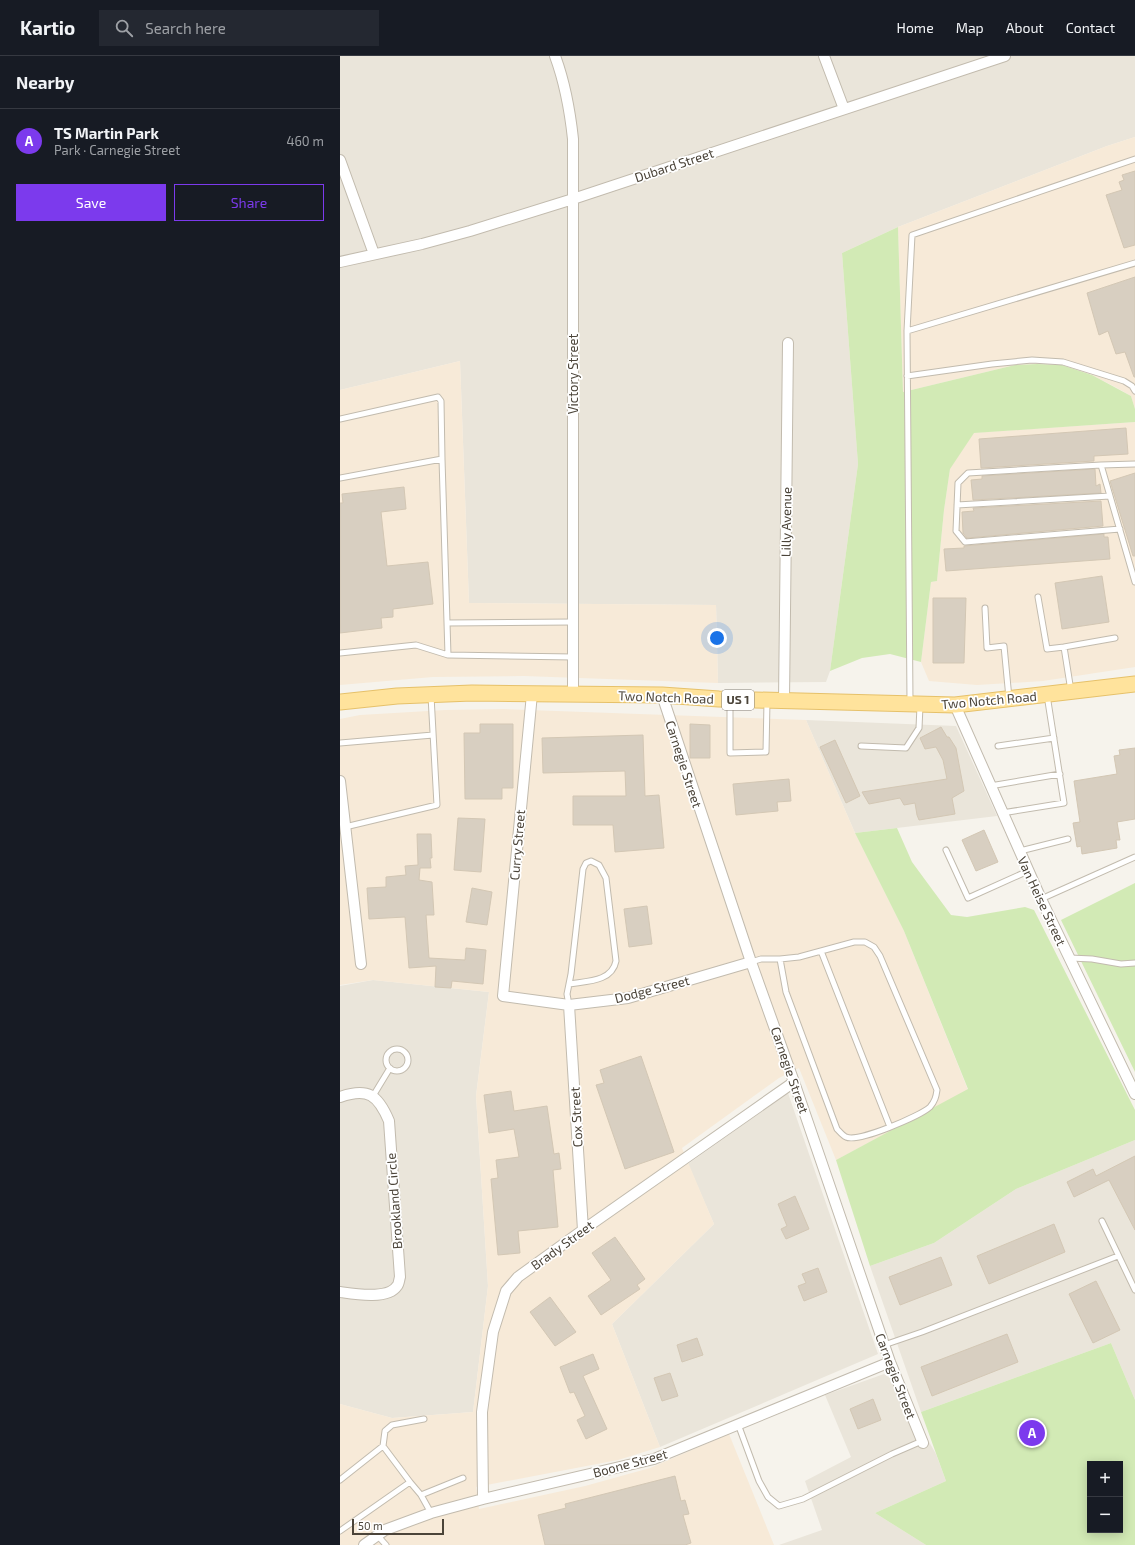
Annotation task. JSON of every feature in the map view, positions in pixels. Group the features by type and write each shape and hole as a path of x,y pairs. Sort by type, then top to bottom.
{"main road":[{"name":"Two Notch Road","path":"340,702 431,694 532,694 662,695 784,701 955,705 1135,684"}],"street":[{"name":"Victory Street","path":"555,56 565,87 573,139 573,695"},
{"path":"824,56 844,109"},
{"name":"Dubard Street","path":"340,262 470,231 572,199 1005,56"},
{"path":"340,160 374,254"},
{"name":"Lilly Avenue","path":"784,701 788,343"},
{"name":"Curry Street","path":"503,996 532,694"},
{"name":"Carnegie Street","path":"662,695 751,962 794,1082 884,1346 922,1442"},
{"name":"Van Heise Street","path":"955,705 1019,852 1135,1094"},
{"path":"340,781 345,827 344,850 361,964"},
{"name":"Dodge Street","path":"503,996 569,1005 628,998 751,962"},
{"name":"Cox Street","path":"569,1005 583,1230"},
{"name":"Brady Street","path":"483,1498 482,1412 493,1332 506,1291 518,1277 794,1082"},
{"path":"340,1097 360,1092 373,1096"},
{"name":"Brookland Circle","path":"340,1292 384,1294 392,1291 398,1286 400,1277 389,1121 380,1103 373,1096"},
{"name":"Boone Street","path":"364,1545 385,1530 431,1513 483,1498 654,1459 890,1362"}],"lane":[{"path":"861,746 906,748 919,728 915,705 907,376 907,331 912,235 1135,159"},
{"path":"907,331 1135,263"},
{"path":"907,376 1032,360 1063,362 1124,380 1132,386 1135,391"},
{"path":"340,419 438,397 441,401 448,654"},
{"path":"340,478 442,459"},
{"path":"1120,529 966,542 956,531 958,483 968,473 1135,464"},
{"path":"1101,465 1135,582"},
{"path":"957,505 1110,496"},
{"path":"1038,597 1047,649 1115,638"},
{"path":"985,608 987,648 1004,646 1010,699"},
{"path":"447,623 573,622"},
{"path":"340,653 416,645 448,654 574,657"},
{"path":"1064,647 1071,692"},
{"path":"345,827 437,805 431,694"},
{"path":"1002,813 1064,803 1047,694"},
{"path":"730,699 730,753 766,752 767,700"},
{"path":"340,743 433,735"},
{"path":"998,746 1054,738"},
{"path":"990,786 1060,774"},
{"path":"1019,852 1068,839"},
{"path":"946,850 968,898 1028,871"},
{"path":"1041,899 1135,857"},
{"path":"569,984 603,978 615,967 616,961 606,878 602,869 596,862 591,860 586,863 583,869 567,994 569,1005"},
{"path":"751,962 761,959 798,957 854,942 865,942 874,947 880,956 937,1090 936,1098 928,1108 908,1120 855,1138 846,1138 837,1129 786,992 780,959"},
{"path":"821,951 890,1127"},
{"path":"1069,958 1092,958 1121,964 1135,964"},
{"path":"397,1048 407,1054 409,1061 406,1067 400,1071 390,1068 386,1061 386,1057 390,1051 397,1048"},
{"path":"373,1096 390,1068"},
{"path":"1102,1221 1135,1289"},
{"path":"884,1346 1118,1256"},
{"path":"340,1480 383,1446 386,1431 392,1425 424,1420"},
{"path":"738,1424 759,1481 768,1497 779,1506 803,1499 892,1454 922,1442"},
{"path":"383,1446 421,1495 431,1513"},
{"path":"421,1495 463,1478"},
{"path":"340,1530 410,1482"},
{"path":"377,1536 386,1545"}],"shaded area":[{"path":"340,56 1135,56 1135,137 1107,146 898,227 842,253 858,464 830,671 826,682 718,683 716,605 469,603 460,361 340,390"},
{"path":"1135,137 1135,409 1131,396 1092,375 1062,365 1015,365 903,392 898,227 1107,146"},
{"path":"460,361 469,603 716,605 718,683 524,676 433,677 340,685 340,390"},
{"path":"1135,422 1135,667 1043,681 977,685 929,681 921,662 931,582 937,581 944,510 955,434"},
{"path":"504,709 806,720 855,833 904,931 968,1090 836,1160 799,1068 779,1078 682,1148 714,1224 612,1324 660,1447 618,1460 476,1487 479,1509 585,1486 650,1468 729,1434 774,1545 340,1545 340,1404 392,1418 473,1412 488,1286 476,1096 489,992 373,980 340,985 340,719 360,715 445,710"},
{"path":"806,720 956,726 997,816 855,833"},
{"path":"373,980 489,992 476,1096 488,1286 473,1412 392,1418 340,1404 340,986"},
{"path":"788,1093 878,1354 660,1447 612,1324 714,1224 688,1164"},
{"path":"1135,1140 1135,1400 1111,1343 921,1412 870,1266 934,1243 1016,1189"},
{"path":"884,1374 894,1381 936,1454 946,1481 875,1513 926,1545 779,1545 822,1530 805,1481 851,1457 825,1395"}],"green space":[{"path":"898,227 903,392 1015,365 1062,365 1092,375 1131,396 1135,409 1135,422 974,433 950,469 944,510 937,581 931,582 921,662 890,654 862,658 830,671 858,464 842,253"},
{"path":"897,828 912,862 951,915 967,917 1025,907 1034,910 1135,1110 1135,1140 1016,1189 934,1243 870,1266 836,1160 968,1089 904,931 855,833"},
{"path":"1135,883 1135,1072 1061,920"},
{"path":"1111,1343 1135,1400 1135,1545 926,1545 875,1513 946,1481 921,1412"}],"building":[{"path":"1135,171 1135,245 1124,248 1106,195 1122,190 1119,182 1124,180 1122,175"},
{"path":"1135,277 1134,377 1125,352 1116,354 1108,331 1099,335 1087,293"},
{"path":"1126,428 1128,454 1094,456 1094,461 981,468 979,439"},
{"path":"1095,469 1096,486 1100,484 1101,493 973,500 971,480 982,479 982,476"},
{"path":"1135,473 1135,556 1133,556 1110,481"},
{"path":"404,487 406,509 381,512 387,566 428,562 433,604 393,609 393,617 381,618 382,628 340,633 340,503 343,503 342,494"},
{"path":"1101,501 1103,526 967,538 963,533 962,512 974,511 973,508"},
{"path":"1104,534 1104,537 1108,537 1110,559 946,571 944,549"},
{"path":"1102,576 1109,622 1062,629 1055,583"},
{"path":"933,598 966,598 964,663 933,663"},
{"path":"480,724 513,724 513,788 502,788 502,799 465,799 464,733 480,733"},
{"path":"690,724 710,725 710,758 690,758"},
{"path":"941,727 956,748 964,791 952,798 955,814 919,820 915,803 904,805 900,798 869,804 862,792 947,779 943,760 936,747 925,749 920,738"},
{"path":"643,735 645,796 659,795 664,848 615,852 613,825 573,825 573,796 626,796 625,771 543,773 542,738"},
{"path":"835,740 860,796 846,803 820,747"},
{"path":"1135,748 1135,819 1117,822 1120,840 1116,840 1117,848 1082,854 1081,846 1077,847 1073,823 1080,822 1074,781 1117,774 1114,756 1120,755 1119,750"},
{"path":"789,779 791,801 777,802 778,811 736,815 733,784"},
{"path":"458,818 485,819 481,872 454,870"},
{"path":"984,830 998,862 976,871 962,840"},
{"path":"417,834 431,834 431,868 420,868 419,880 432,882 434,915 426,915 429,958 465,960 466,948 486,950 483,984 452,981 451,988 435,987 436,966 409,968 405,917 369,919 367,888 386,887 386,877 406,875 405,866 418,865"},
{"path":"472,888 492,892 487,925 466,922"},
{"path":"647,906 652,944 629,947 624,909"},
{"path":"641,1056 674,1152 625,1169 596,1085 604,1083 600,1070"},
{"path":"511,1091 514,1111 547,1106 554,1154 559,1153 561,1169 553,1170 558,1227 518,1231 520,1253 498,1255 491,1179 498,1178 496,1160 519,1157 514,1129 489,1133 484,1095"},
{"path":"1135,1156 1135,1230 1109,1180 1074,1197 1067,1182 1093,1169 1096,1176"},
{"path":"795,1196 809,1229 786,1239 781,1229 787,1226 778,1204"},
{"path":"1054,1224 1065,1252 989,1284 977,1256"},
{"path":"615,1237 645,1279 637,1285 640,1289 601,1315 588,1296 611,1280 592,1253"},
{"path":"941,1257 952,1285 900,1305 889,1277"},
{"path":"818,1268 827,1292 804,1301 798,1286 806,1283 802,1274"},
{"path":"1096,1281 1120,1330 1093,1343 1069,1294"},
{"path":"550,1297 576,1332 555,1346 530,1312"},
{"path":"1007,1334 1018,1362 932,1396 921,1367"},
{"path":"697,1338 703,1355 682,1362 677,1345"},
{"path":"593,1354 599,1369 583,1376 607,1429 586,1439 577,1420 585,1416 574,1392 570,1393 560,1367"},
{"path":"670,1373 678,1396 662,1401 654,1378"},
{"path":"873,1399 881,1420 858,1429 850,1409"},
{"path":"675,1476 681,1501 685,1500 689,1514 683,1515 691,1543 685,1545 545,1545 538,1515 566,1508 565,1504"}],"place":[{"name":"TS Martin Park","path":"1032,1433"}]}
